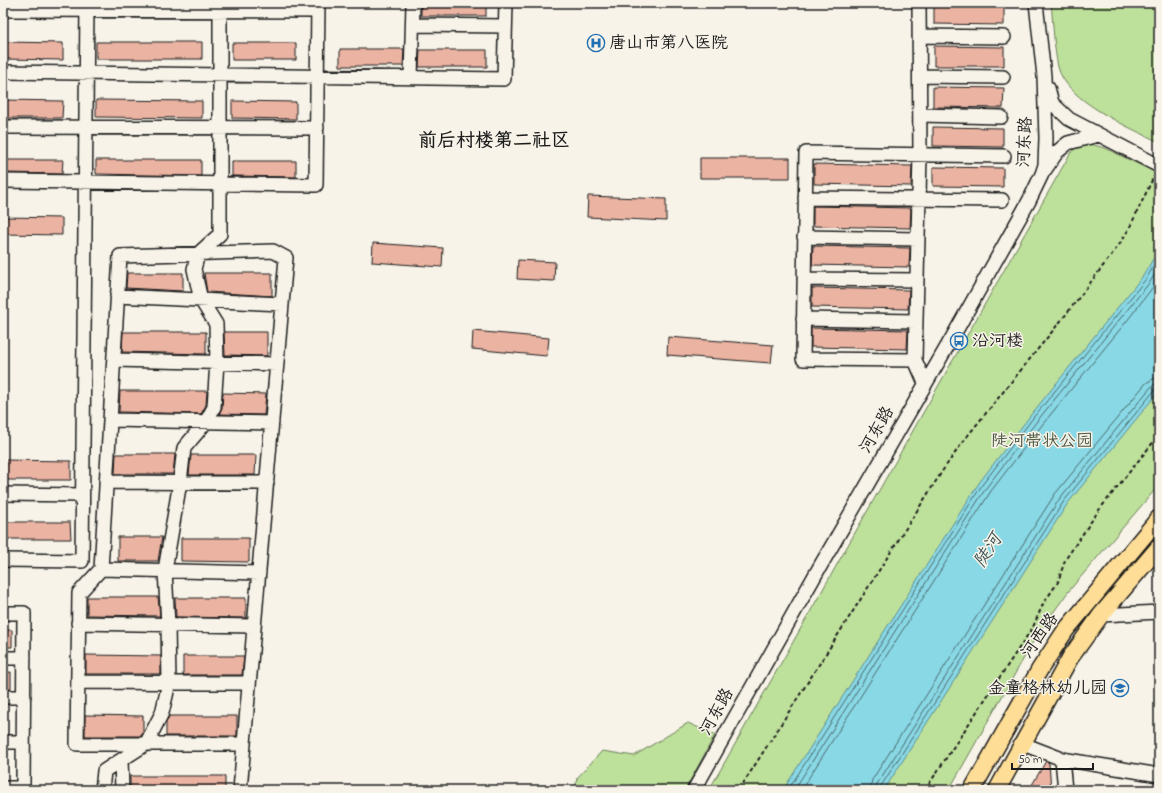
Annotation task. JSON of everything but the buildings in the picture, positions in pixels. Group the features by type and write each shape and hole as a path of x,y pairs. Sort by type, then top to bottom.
{"main road":[{"name":"河西路","path":"972,790 1040,669 1065,631 1159,518"},
{"path":"998,790 1070,658 1101,615 1159,547"}],"street":[{"path":"411,78 413,3"},
{"path":"3,72 504,79 506,3"},
{"path":"919,3 920,155 915,360 925,383"},
{"name":"河东路","path":"694,790 952,338 1042,174 1045,165 1046,138 1044,76 1036,3"},
{"path":"3,560 82,561 87,7"},
{"path":"3,10 87,7 318,7 316,185 3,181"},
{"path":"102,790 104,771 146,744 162,713 169,683 165,570 180,482 184,448 206,422 214,407 217,362 216,324 201,300 194,269 198,254 220,234 220,7"},
{"path":"413,25 505,26"},
{"path":"919,36 1004,37"},
{"path":"920,76 1003,77"},
{"name":"河东路","path":"1044,76 1052,103 1069,119 1159,166"},
{"path":"920,115 1002,117"},
{"path":"3,127 317,128"},
{"path":"1042,174 1057,152 1068,143 1098,135"},
{"path":"915,360 803,359 806,153 1004,156"},
{"path":"805,198 1002,200"},
{"path":"804,237 918,239"},
{"path":"240,790 267,483 286,258 273,251 120,256 101,569 79,593 77,744 244,744"},
{"path":"804,279 917,280"},
{"path":"117,296 282,304"},
{"path":"803,319 916,321"},
{"path":"114,360 277,364"},
{"path":"110,420 272,423"},
{"path":"106,482 267,483"},
{"path":"3,494 82,495"},
{"path":"101,569 259,573"},
{"path":"1101,615 1159,612"},
{"path":"3,613 24,613 23,788 3,788"},
{"path":"78,623 254,626"},
{"path":"3,658 24,658"},
{"path":"78,682 249,683"},
{"path":"3,697 24,697"},
{"path":"3,742 23,742"},
{"path":"1023,744 1062,759 1159,775"},
{"path":"1062,759 1065,790"},
{"path":"121,760 122,790"}],"path":[{"path":"739,790 943,470 965,439 1068,312 1119,245 1129,229 1159,166"},
{"path":"925,790 1033,627 1043,604 1058,582 1065,560 1099,510 1159,435"}],"green space":[{"path":"1051,3 1159,3 1159,142 1101,112 1073,91 1064,80 1058,67"},
{"name":"陡河带状公园","path":"1090,144 1105,148 1159,174 1159,485 1068,592 1037,635 949,790 709,790 1070,154 1077,146"},
{"path":"688,723 715,735 685,790 575,790 577,778 602,751 634,756"}],"water":[{"name":"陡河","path":"1159,249 1159,391 1068,503 884,790 783,790 979,483 1030,416 1143,276"}],"place":[{"name":"唐山市第八医院","path":"596,43"},
{"name":"沿河楼","path":"959,341"},
{"name":"金童格林幼儿园","path":"1120,688"}],"district":[{"name":"前后村楼第二社区","path":"494,141"}]}
